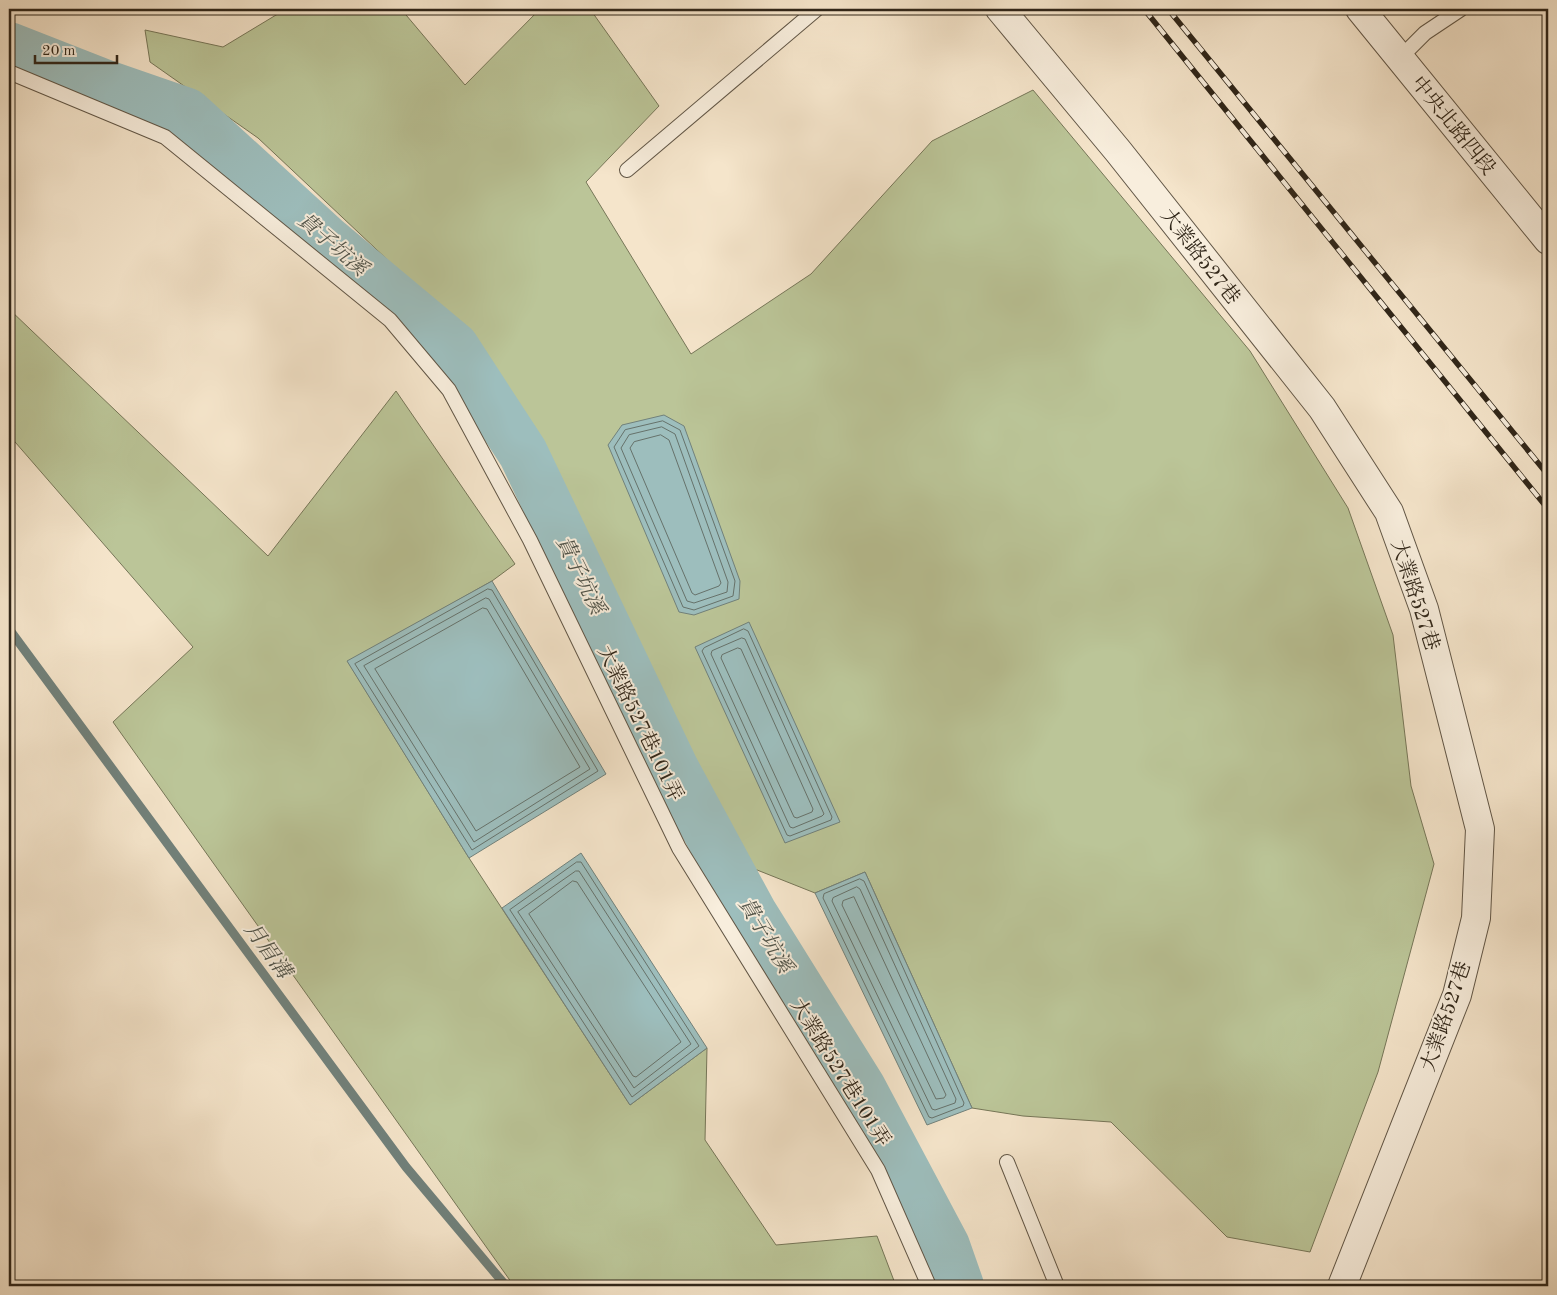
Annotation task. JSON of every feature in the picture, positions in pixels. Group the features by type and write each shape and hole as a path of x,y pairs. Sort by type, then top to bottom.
{"street":[{"name":"大業路527巷","path":"1000,9 1118,151 1322,408 1389,512 1424,609 1480,829 1476,918 1457,996 1342,1286"},
{"name":"中央北路四段","path":"1360,9 1548,240"}],"lane":[{"path":"627,170 817,9"},
{"path":"1400,58 1425,33 1461,9"},
{"name":"大業路527巷101弄","path":"9,72 165,137 390,320 450,390 530,540 678,848 878,1170 929,1286"},
{"path":"1008,1162 1057,1286"}],"green space":[{"path":"286,9 401,9 465,85 540,9 590,9 659,106 586,182 691,354 811,274 932,141 1033,90 1250,351 1348,508 1393,635 1411,786 1434,864 1378,1072 1310,1252 1227,1237 1111,1122 1023,1116 972,1108 865,872 815,893 747,866 477,344 258,138 150,62 145,30 223,47"},
{"path":"9,309 268,556 396,391 515,564 492,581 348,662 469,858 630,1105 707,1048 705,1140 776,1245 877,1236 896,1286 514,1286 113,722 193,647 9,435"}],"water":[{"path":"664,415 684,426 740,581 739,599 694,615 679,612 608,445 622,425"},
{"path":"492,581 606,774 469,858 347,661"},
{"path":"749,622 840,822 785,843 695,647"},
{"path":"581,853 707,1048 630,1105 502,908"},
{"path":"865,872 972,1108 927,1125 815,893"}],"waterway":[{"name":"貴子坑溪","path":"9,47 106,85 187,113 326,240 454,347 523,453 674,769 752,913 861,1088 945,1246 959,1286"},
{"name":"月眉溝","path":"9,629 406,1167 506,1286"}],"railway":[{"path":"1144,9 1548,509"},
{"path":"1168,9 1548,475"}]}
